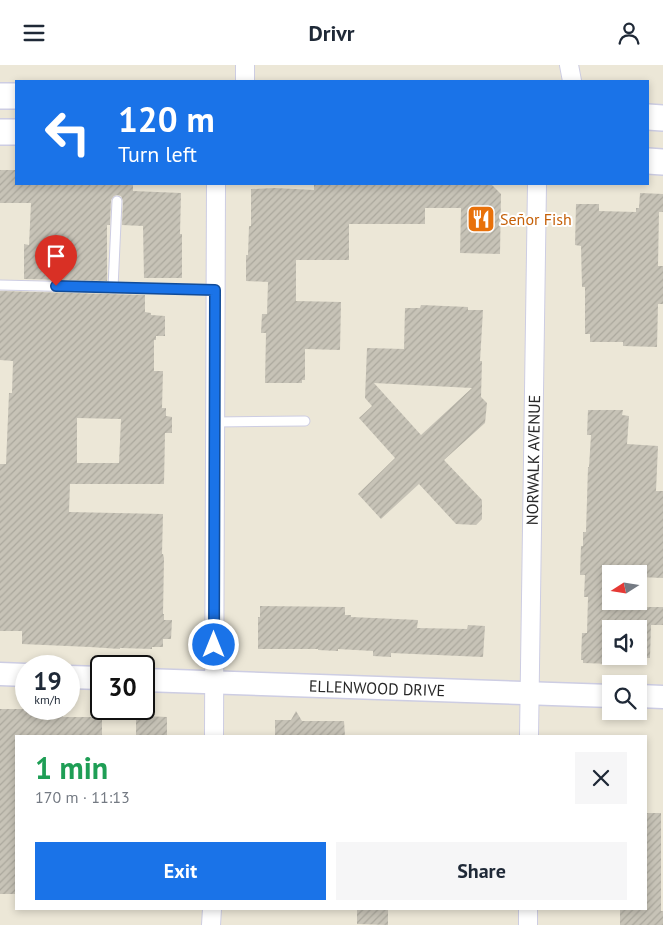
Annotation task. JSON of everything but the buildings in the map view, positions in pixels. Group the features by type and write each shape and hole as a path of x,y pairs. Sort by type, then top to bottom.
{"main road":[{"path":"0,96 15,96"},
{"path":"649,117 663,118"},
{"path":"0,132 15,133"},
{"path":"649,161 663,162"}],"street":[{"path":"245,65 245,80"},
{"path":"569,65 572,80"},
{"path":"214,735 216,185"},
{"name":"NORWALK AVENUE","path":"530,735 538,185"},
{"path":"0,674 15,675"},
{"name":"ELLENWOOD DRIVE","path":"155,680 602,696"},
{"path":"647,696 663,697"},
{"path":"212,910 212,925"},
{"path":"528,910 528,925"}],"lane":[{"path":"113,287 116,201"},
{"path":"0,285 215,290"},
{"path":"215,423 305,421"}],"place":[{"name":"Señor Fish","path":"481,219"}],"route":[{"path":"56,286 215,290 214,645"}]}
